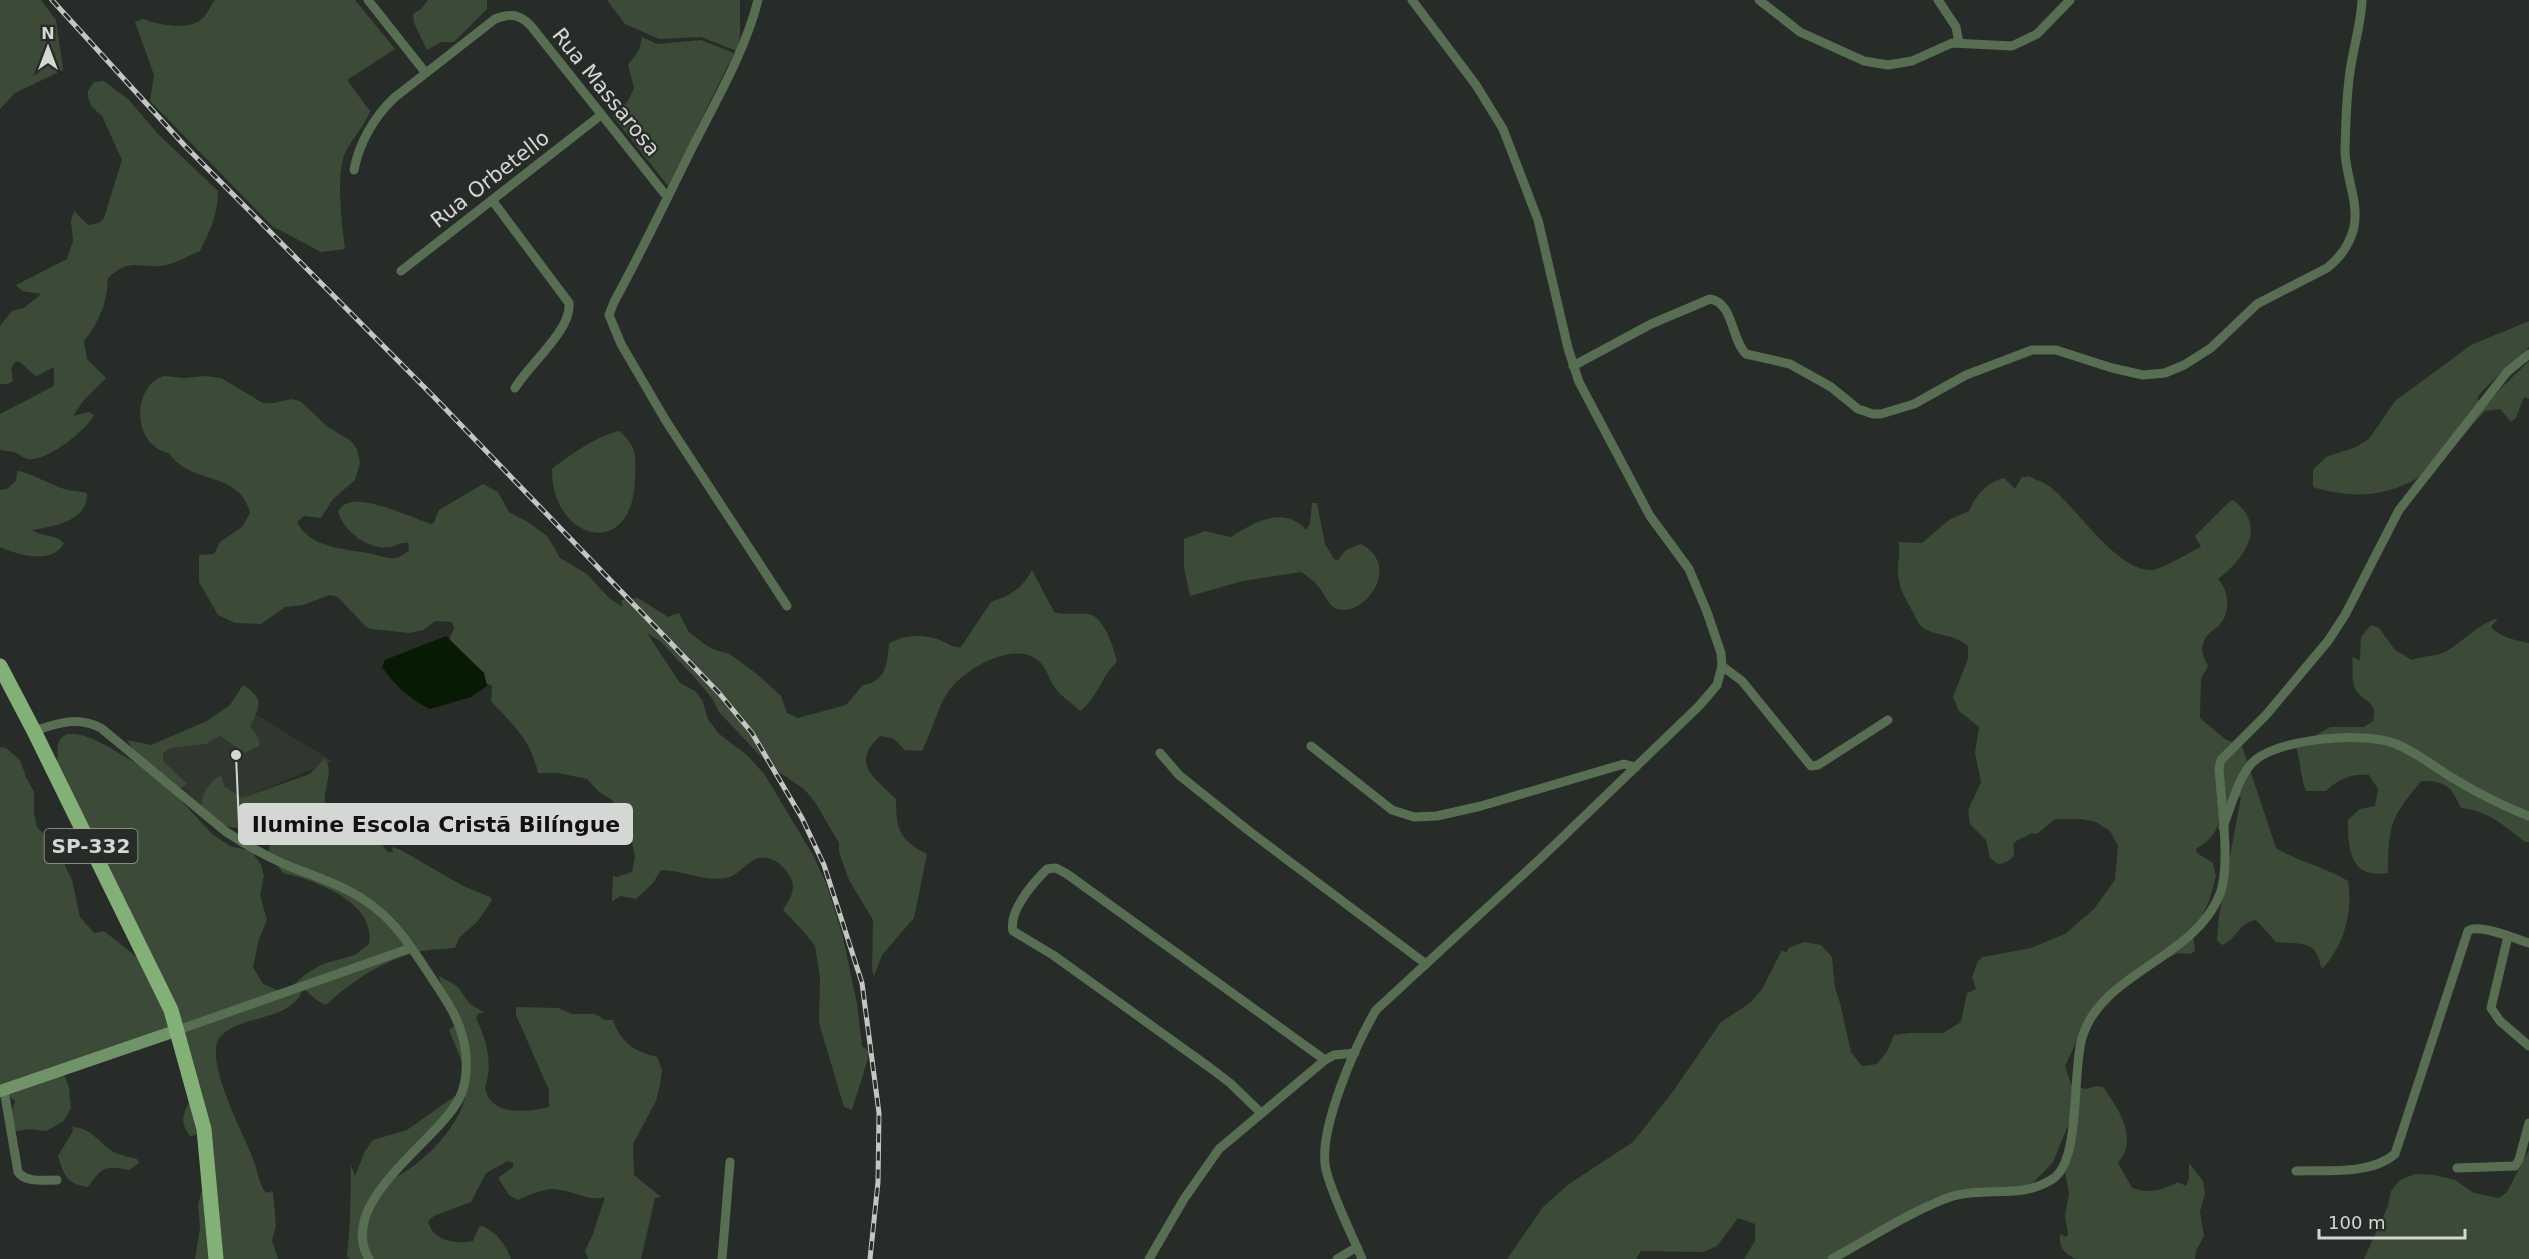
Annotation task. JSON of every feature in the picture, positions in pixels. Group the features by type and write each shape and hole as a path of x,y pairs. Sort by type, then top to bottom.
{"main road":[{"name":"SP-332","path":"0,666 159,986 178,1030 204,1129 216,1259"}],"street":[{"path":"354,171 357,155 382,110 425,72 368,0"},
{"path":"758,0 745,37 711,112 609,315 621,344 666,421 787,606"},
{"path":"1362,1259 1332,1185 1325,1157 1329,1122 1355,1053 1377,1010 1699,706 1717,685 1722,666 1721,653 1689,569 1650,516 1631,483 1573,366 1538,220 1503,129 1476,85 1412,0"},
{"path":"1759,0 1800,32 1843,53 1877,64 1903,64 1943,46 1959,43 2005,47 2022,42 2037,34 2070,0"},
{"path":"1938,0 1956,27 1959,43"},
{"path":"1573,366 1651,324 1710,299 1718,301 1725,310 1738,342 1746,354 1790,364 1831,387 1858,409 1874,414 1914,404 1965,375 2032,350 2056,350 2112,368 2143,375 2165,373 2184,365 2211,348 2257,304 2327,268 2337,260 2351,238 2355,215 2345,159 2347,105 2350,68 2362,0"},
{"name":"Rua Massarosa","path":"425,72 495,19 509,14 518,16 531,26 664,193"},
{"name":"Rua Orbetello","path":"401,271 601,115"},
{"path":"492,201 569,303 569,316 562,328 515,388"},
{"path":"1832,1259 1926,1207 1951,1197 1973,1192 2020,1191 2054,1178 2060,1171 2070,1146 2078,1060 2082,1038 2090,1018 2106,998 2165,957 2190,936 2207,916 2221,893 2224,870 2219,768 2224,755 2266,715 2328,641 2345,615 2399,510 2507,372 2529,354"},
{"path":"1722,666 1742,681 1811,766 1818,765 1888,720"},
{"path":"34,731 61,722 74,721 91,723 101,728 225,831 244,844 283,864 345,888 374,906 387,917 411,948 457,1017 464,1040 466,1074 459,1101 384,1184 373,1202 363,1225 362,1239 369,1259"},
{"path":"2223,829 2250,765 2260,756 2293,744 2340,738 2370,738 2396,744 2452,778 2529,816"},
{"path":"1311,746 1392,810 1426,818 1481,806 1624,764 1636,767"},
{"path":"1160,753 1179,775 1248,831 1426,964"},
{"path":"1261,1113 1245,1096 1209,1067 1053,955 1013,931 1012,921 1019,906 1047,869 1056,868 1067,874 1324,1060"},
{"path":"2296,1171 2376,1165 2395,1154 2468,931 2474,928 2483,929 2529,943"},
{"path":"2508,936 2491,1008 2500,1021 2529,1046"},
{"path":"57,1180 30,1179 21,1176 18,1172 2,1090 411,948"},
{"path":"1149,1259 1212,1156 1324,1060 1334,1055 1355,1053"},
{"path":"2457,1168 2515,1166 2519,1160 2529,1123"},
{"path":"722,1259 730,1162"},
{"path":"1337,1259 1357,1247"}],"shaded area":[{"path":"0,0 41,0 56,20 63,70 15,93 0,109"},
{"path":"215,0 355,0 395,49 347,80 370,111 343,160 340,199 345,249 321,252 272,226 150,101 154,75 135,22 143,19 175,26 191,24 204,17"},
{"path":"428,0 487,0 487,9 454,42 441,42 427,50 414,23 413,14 421,9"},
{"path":"607,0 740,0 740,36 737,51 701,37 659,39 625,24"},
{"path":"642,37 657,44 701,40 734,53 668,186 613,116 628,101 634,88 628,65 639,50"},
{"path":"104,81 129,100 158,134 218,191 217,207 200,251 161,266 131,265 124,267 108,278 101,312 84,341 87,359 106,378 83,401 73,416 89,412 94,415 83,429 55,451 36,459 28,459 14,452 0,450 0,414 54,386 54,367 37,376 16,361 11,368 13,381 0,384 0,326 12,311 24,308 41,294 22,291 16,285 67,259 73,241 71,221 74,211 88,225 99,223 104,218 122,160 102,116 91,106 88,97 88,91 94,82"},
{"path":"2529,321 2529,347 2492,381 2477,399 2483,402 2492,397 2529,361 2529,399 2524,397 2516,418 2511,422 2500,409 2485,411 2442,459 2413,481 2397,488 2382,492 2348,494 2313,487 2313,470 2326,457 2356,447 2369,439 2395,401 2471,345"},
{"path":"164,376 221,378 263,403 291,399 300,401 328,427 351,441 357,449 360,463 355,480 333,499 321,518 304,516 297,522 303,531 320,543 387,558 398,557 409,551 408,543 381,547 365,543 351,533 338,512 344,505 355,502 367,503 432,524 439,510 483,484 498,492 509,512 528,522 548,537 560,558 587,574 609,598 623,607 621,600 638,598 668,617 679,613 688,631 704,644 730,654 758,675 781,696 787,713 798,718 846,705 863,685 881,676 886,665 889,644 894,641 922,636 961,647 991,602 1015,590 1032,570 1054,612 1088,614 1099,620 1107,634 1117,662 1091,700 1080,711 1056,689 1040,662 1029,655 1017,653 1004,655 977,667 955,683 941,705 922,751 905,750 894,739 880,736 871,746 866,762 868,770 896,799 898,826 905,838 910,844 927,854 914,918 882,955 874,976 872,970 873,920 849,880 839,852 839,843 815,802 804,789 770,766 719,712 712,698 696,679 660,641 647,633 680,683 695,691 702,700 708,719 718,733 748,756 765,775 813,855 826,883 842,933 857,1004 862,1046 870,1052 852,1110 844,1107 819,1023 820,977 815,946 783,910 790,898 793,885 790,876 779,863 769,858 758,858 733,875 717,879 661,870 653,883 636,899 620,896 612,902 613,876 617,877 632,872 635,857 629,829 612,800 598,791 587,779 558,773 538,773 526,742 491,701 492,686 467,672 449,640 454,628 452,622 435,621 423,630 409,633 371,629 365,626 338,597 330,595 303,605 285,607 261,624 235,623 218,615 199,582 199,555 214,554 220,542 242,527 250,513 244,499 236,490 189,470 148,439 142,428 140,415 142,402 153,382"},
{"path":"620,431 630,443 635,457 631,504 621,522 608,531 593,532 578,526 564,513 555,494 552,469 594,441"},
{"path":"17,471 70,491 87,493 86,503 76,516 59,524 32,530 57,538 64,543 52,554 25,555 0,547 0,490 7,489 16,481"},
{"path":"2028,476 2049,486 2110,549 2124,560 2137,567 2151,570 2201,547 2195,536 2229,502 2233,500 2244,510 2251,531 2249,541 2237,561 2218,579 2226,594 2226,612 2221,623 2206,637 2202,647 2208,666 2201,678 2200,718 2225,739 2242,746 2276,848 2348,881 2349,904 2346,926 2337,948 2324,967 2321,968 2319,958 2311,947 2276,942 2256,920 2246,924 2222,945 2217,940 2219,916 2241,797 2232,796 2216,830 2205,843 2196,849 2197,853 2213,863 2216,876 2209,901 2193,936 2195,951 2190,954 2178,953 2142,970 2087,1019 2065,1066 2071,1084 2085,1089 2103,1087 2115,1105 2127,1134 2124,1154 2118,1163 2132,1188 2145,1191 2156,1190 2178,1182 2186,1186 2189,1179 2189,1163 2203,1181 2205,1194 2200,1211 2204,1236 2196,1251 2195,1259 2075,1259 2065,1252 2060,1243 2060,1234 2066,1237 2068,1235 2065,1216 2069,1193 2065,1173 2071,1144 2069,1123 2053,1162 2031,1185 2013,1190 1965,1190 1930,1200 1874,1236 1831,1259 1744,1259 1755,1241 1755,1224 1738,1218 1717,1246 1703,1252 1641,1251 1636,1259 1507,1259 1543,1207 1569,1184 1633,1142 1671,1094 1721,1022 1750,1003 1762,989 1782,950 1786,953 1789,948 1804,942 1821,945 1832,957 1835,988 1851,1052 1862,1066 1877,1064 1888,1050 1894,1035 1943,1033 1961,1022 1967,993 1976,989 1972,977 1978,961 1983,957 2031,948 2065,934 2094,909 2115,880 2118,846 2110,831 2096,822 2081,819 2055,819 2037,834 2032,833 2016,841 2013,845 2013,856 2006,862 1998,864 1990,858 1986,840 1970,824 1968,810 1981,782 1975,753 1979,727 1959,711 1953,697 1968,659 1968,646 1921,626 1900,585 1898,542 1922,543 1949,520 1969,511 1987,486 2004,478 2015,489 2021,478"},
{"path":"1312,503 1317,503 1325,544 1334,559 1338,560 1346,550 1361,544 1373,553 1379,565 1379,577 1375,588 1358,606 1348,610 1337,609 1314,582 1301,572 1243,581 1190,596 1184,567 1184,539 1205,531 1231,537 1249,526 1269,518 1279,517 1289,518 1306,530 1310,524"},
{"path":"2498,618 2491,627 2495,631 2508,638 2529,643 2529,842 2525,842 2487,815 2461,808 2447,786 2436,782 2421,781 2393,823 2389,843 2388,873 2375,874 2366,871 2359,867 2351,852 2348,820 2360,809 2375,806 2378,789 2369,775 2362,775 2346,778 2326,791 2306,791 2296,747 2330,727 2364,727 2373,721 2372,705 2359,694 2354,686 2352,657 2360,660 2361,637 2371,625 2379,628 2395,650 2412,660 2445,652"},
{"path":"446,636 484,673 487,686 471,697 430,709 403,691 382,667 385,660"},
{"path":"243,685 258,699 258,708 250,726 259,739 259,746 245,753 220,736 206,744 171,748 163,753 163,761 187,784 181,788 166,780 163,781 213,835 230,846 251,851 261,865 264,876 260,895 267,920 259,939 253,967 263,984 284,993 307,973 323,964 355,955 369,944 369,929 363,916 341,895 311,881 283,873 268,854 270,844 278,833 276,828 228,827 220,823 202,806 206,789 219,776 222,777 224,786 242,798 310,774 325,758 329,771 325,805 338,824 375,838 388,852 393,852 392,847 401,850 492,900 478,921 459,938 455,948 418,952 389,962 356,981 326,1005 303,989 297,1000 288,1007 277,1013 242,1024 221,1036 216,1046 216,1061 220,1078 255,1163 261,1185 266,1193 273,1191 276,1225 272,1241 278,1259 195,1259 200,1228 198,1205 204,1182 200,1131 190,1136 183,1123 194,1087 195,1073 189,1053 178,1034 62,1069 69,1088 71,1108 64,1121 46,1131 29,1129 11,1132 9,1120 15,1101 9,1096 0,1097 0,747 6,748 20,760 34,792 37,827 61,851 72,880 80,917 94,933 104,931 143,962 57,764 58,745 63,736 73,734 85,736 144,767 127,740 151,745 207,721 230,705"},
{"path":"247,709 332,761 207,813 145,749"},
{"path":"439,976 457,986 470,1004 485,1013 479,1013 476,1018 488,1052 489,1069 485,1088 494,1104 502,1108 521,1111 549,1107 549,1090 516,1015 516,1007 558,1008 572,1014 595,1014 605,1020 613,1020 620,1035 629,1045 657,1057 662,1070 656,1101 633,1144 634,1175 661,1197 655,1198 641,1259 588,1259 585,1251 605,1197 592,1198 549,1189 518,1200 509,1195 498,1178 513,1167 513,1163 508,1161 486,1173 471,1202 434,1216 428,1221 434,1233 453,1242 473,1241 479,1227 482,1226 500,1239 511,1259 350,1259 347,1256 351,1165 355,1176 365,1151 373,1140 407,1130 455,1096 454,1103 390,1180 403,1173 430,1152 442,1139 453,1125 466,1095 465,1074 449,1030 457,1023 456,1015"},
{"path":"72,1127 88,1131 112,1151 137,1159 139,1163 129,1170 105,1169 88,1187 75,1184 67,1178 58,1156 73,1131"},
{"path":"2529,1150 2529,1259 2364,1259 2388,1206 2391,1191 2400,1180 2415,1174 2434,1175 2455,1180 2474,1193 2499,1198 2507,1192"}],"railway":[{"path":"52,0 185,146 434,397 719,693 752,733 802,818 824,865 862,983 879,1113 878,1182 870,1259"}],"place":[{"name":"Ilumine Escola Cristã Bilíngue","path":"236,755"}]}
